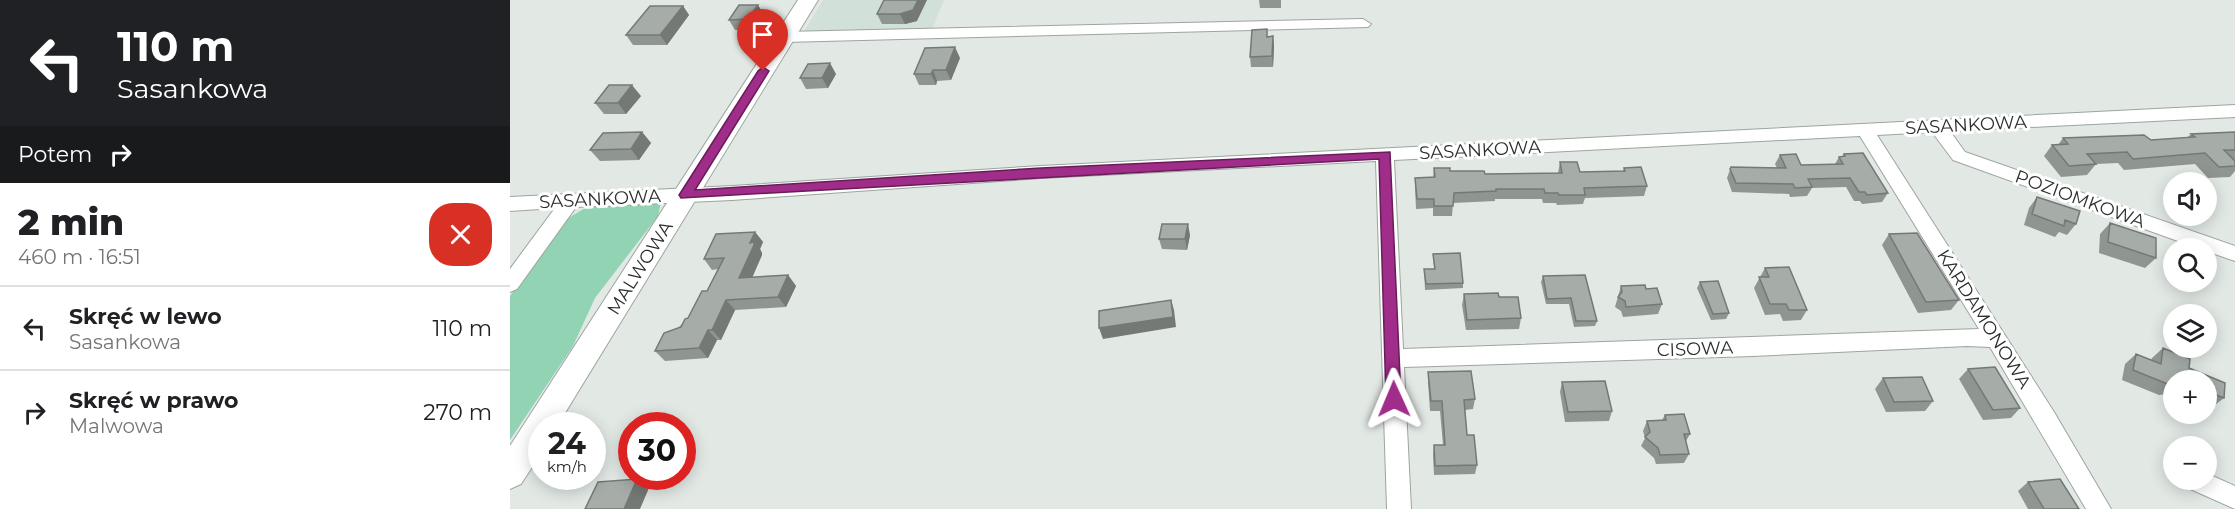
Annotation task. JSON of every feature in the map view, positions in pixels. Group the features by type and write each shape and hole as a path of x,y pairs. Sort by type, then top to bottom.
{"street":[{"name":"MALWOWA","path":"510,474 807,0"},
{"path":"784,37 1363,24"},
{"name":"SASANKOWA","path":"510,204 1041,172 2235,111"},
{"name":"POZIOMKOWA","path":"1937,126 1959,156 2235,254"},
{"name":"KARDAMONOWA","path":"1866,131 2099,509"},
{"path":"1385,154 1399,509"},
{"path":"510,284 571,201"},
{"name":"CISOWA","path":"1393,358 1967,337 1996,339"},
{"path":"2217,490 2235,498"}],"shaded area":[{"path":"823,0 944,0 932,29 804,32"}],"green space":[{"path":"661,202 658,216 595,298 573,346 510,440 510,296 563,221 587,207"}],"building":[{"path":"884,0 918,0 913,10 900,14 877,14"},
{"path":"739,5 758,5 748,19 729,20"},
{"path":"650,6 683,6 660,35 626,35"},
{"path":"1267,29 1267,37 1273,36 1272,56 1250,57 1252,30"},
{"path":"955,47 946,70 933,70 931,74 914,74 925,48"},
{"path":"830,63 822,78 800,78 808,64"},
{"path":"609,85 632,85 618,103 595,103"},
{"path":"642,132 631,149 590,150 603,133"},
{"path":"2235,132 2235,150 2224,150 2235,161 2235,166 2219,167 2205,153 2133,159 2127,152 2087,154 2096,164 2069,166 2052,145 2068,144 2063,138 2144,135 2151,140 2195,137 2191,134"},
{"path":"1863,153 1888,193 1867,195 1865,192 1859,192 1850,178 1808,179 1812,187 1795,188 1793,184 1736,183 1730,169 1731,167 1786,168 1780,155 1796,154 1801,165 1843,164 1839,157 1845,156 1844,154"},
{"path":"1560,162 1577,162 1580,172 1625,171 1624,168 1641,167 1647,186 1584,188 1585,195 1545,193 1544,189 1496,189 1496,191 1454,193 1453,206 1434,206 1434,199 1417,199 1415,178 1435,177 1434,168 1450,168 1450,171 1484,171 1485,174 1562,173"},
{"path":"2037,197 2080,211 2076,224 2065,220 2064,226 2032,214"},
{"path":"2110,223 2156,238 2156,258 2108,242"},
{"path":"1162,224 1188,224 1185,239 1159,239"},
{"path":"755,232 750,243 754,242 754,245 739,278 788,275 778,297 726,300 712,330 708,330 699,348 655,351 664,333 681,327 702,291 707,291 724,258 704,259 716,234"},
{"path":"1917,233 1959,300 1926,302 1889,234"},
{"path":"1460,253 1463,283 1426,284 1424,269 1435,269 1433,254"},
{"path":"1789,267 1807,310 1789,310 1786,304 1770,304 1759,277 1769,277 1765,268"},
{"path":"1585,275 1597,321 1576,321 1571,298 1547,299 1543,276"},
{"path":"1718,281 1729,313 1713,314 1700,282"},
{"path":"1645,285 1646,289 1657,288 1662,304 1626,307 1625,301 1618,297 1622,292 1621,286"},
{"path":"1498,293 1499,297 1518,297 1521,318 1467,320 1464,294"},
{"path":"1171,300 1173,317 1099,328 1099,311"},
{"path":"2163,348 2163,358 2188,358 2190,359 2189,368 2194,370 2163,370 2163,382 2133,370 2136,354 2161,364"},
{"path":"1995,367 2020,408 1993,410 1968,369"},
{"path":"1471,371 1475,399 1464,400 1467,435 1474,435 1477,465 1435,466 1434,445 1445,445 1442,401 1431,401 1428,372"},
{"path":"1922,377 1933,401 1894,402 1883,378"},
{"path":"2217,380 2225,383 2224,398 2217,395"},
{"path":"1605,381 1612,411 1568,412 1562,382"},
{"path":"1684,414 1690,434 1684,434 1689,454 1660,455 1658,448 1645,437 1650,432 1647,421 1666,420 1665,415"},
{"path":"2060,479 2079,509 2044,509 2028,482"},
{"path":"618,480 618,490 632,490 624,509 585,509 594,490 606,490 606,481"}],"route":[{"path":"763,71 686,195 1041,172 1385,154 1394,399"}]}
